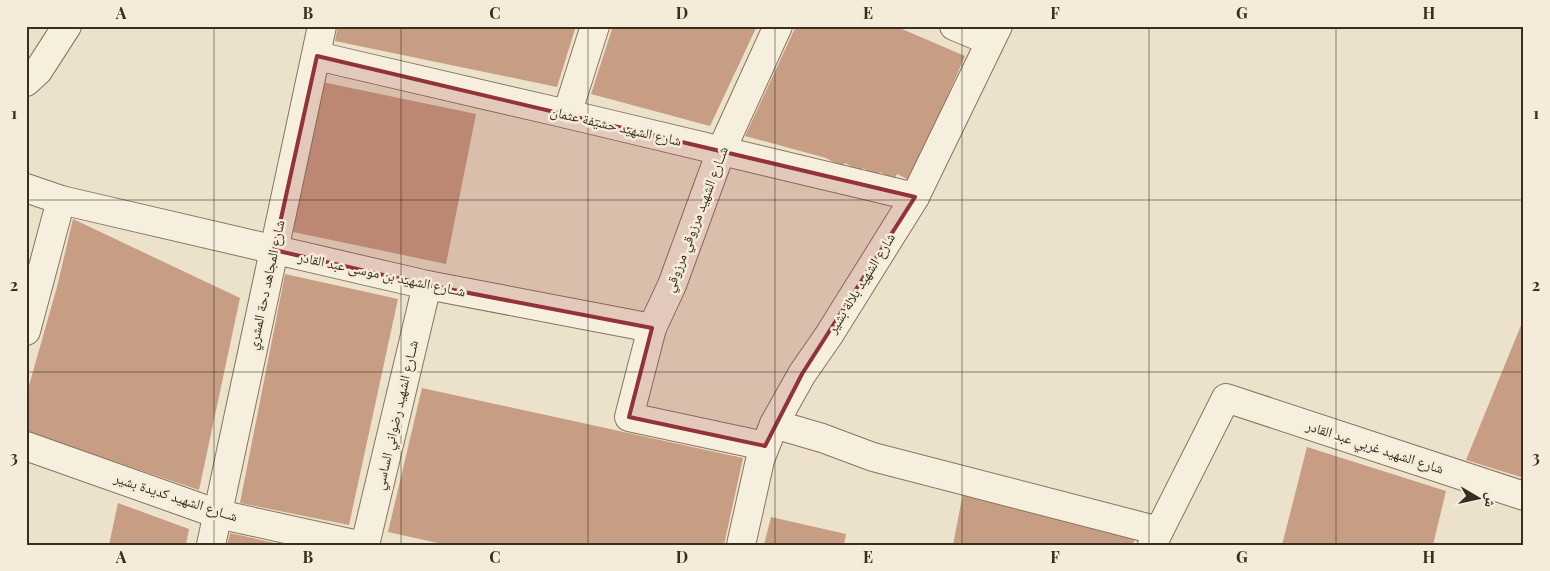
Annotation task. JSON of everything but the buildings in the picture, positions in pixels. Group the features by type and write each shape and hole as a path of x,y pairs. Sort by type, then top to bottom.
{"street":[{"path":"26,82 38,71 67,26"},
{"name":"شارع المجاهد دحة المشري","path":"211,545 322,26"},
{"path":"567,114 595,26"},
{"name":"شــارع الشهيد مرزوقي مرزوقي","path":"770,435 629,417 652,328 672,285 721,151 778,26"},
{"path":"954,26 994,34"},
{"name":"شارع الشهيد بلالة بشير","path":"741,545 758,470 770,435 802,374 915,197 994,34"},
{"name":"شارع الشهيد حشيفة عثمان","path":"317,56 915,197"},
{"name":"شــارع الشهيد بن موسى عبد القادر","path":"26,188 62,200 427,285 652,328"},
{"path":"26,331 62,200"},
{"name":"شــارع الشهيد رضواني الساسي","path":"365,545 427,285"},
{"name":"شارع الشهيد غربي عبد القادر","path":"1155,538 1226,398 1524,496"},
{"path":"770,435 822,438 873,457 1155,538"},
{"name":"شــارع الشهيد كديدة بشير","path":"26,446 218,514 358,545"}],"highlighted area":[{"path":"317,56 915,197 802,374 765,446 629,417 652,328 427,285 274,250"}]}
